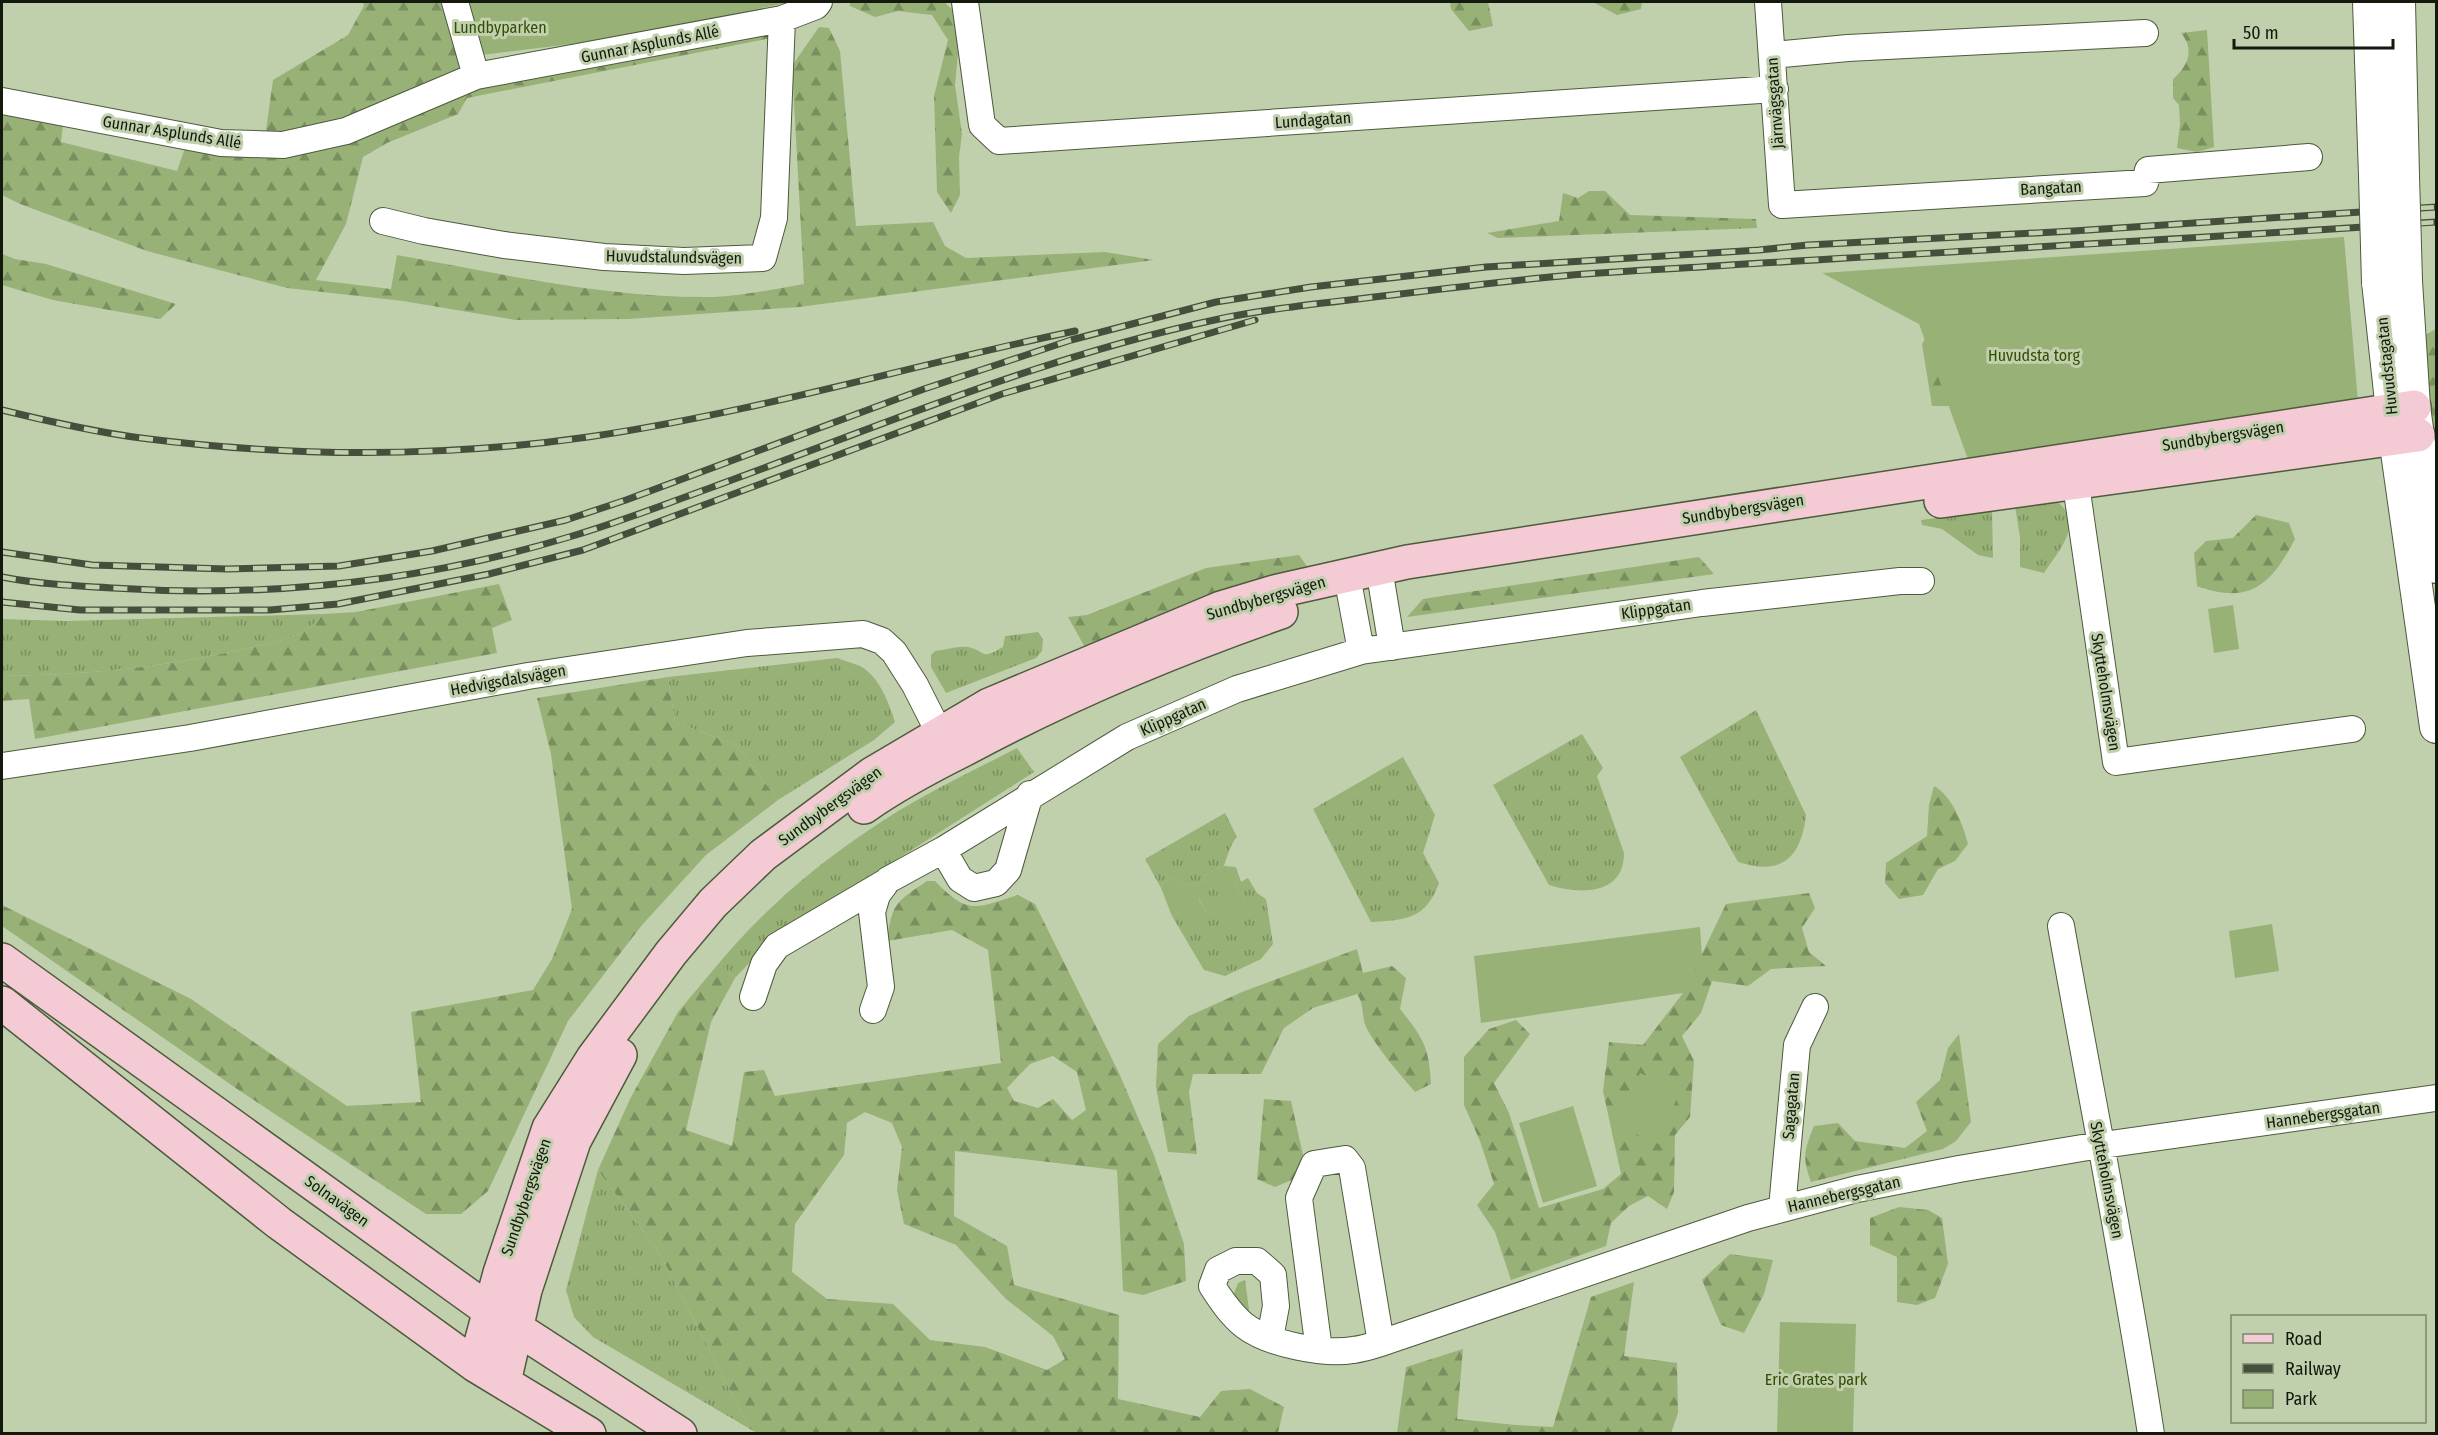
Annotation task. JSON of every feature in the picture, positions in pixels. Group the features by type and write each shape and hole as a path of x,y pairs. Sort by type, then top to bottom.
{"main road":[{"name":"Sundbybergsvägen","path":"475,1365 502,1319 525,1290 574,1141 612,1066 686,963 728,915 774,871 945,745 989,705 1221,608 1278,591 1365,581 1471,551 2074,471 2404,422"},
{"name":"Solnavägen","path":"2,960 502,1319 680,1434"},
{"path":"2,1003 279,1222 475,1365 590,1434"},
{"name":"Sundbybergsvägen","path":"502,1319 504,1382"}],"street":[{"path":"455,2 476,76"},
{"name":"Gunnar Asplunds Allé","path":"2,100 221,143 283,145 346,131 476,76 782,19 816,6 819,2"},
{"name":"Lundagatan","path":"965,2 982,125 999,141 1775,89"},
{"name":"Järnvägsgatan","path":"1768,2 1782,205"},
{"name":"Huvudstagatan","path":"2369,2 2389,176"},
{"name":"Huvudstagatan","path":"2399,2 2389,176 2392,282 2404,422 2436,727"},
{"name":"Huvudstalundsvägen","path":"383,221 424,231 504,245 604,257 684,261 763,258 774,218 782,19"},
{"path":"1772,56 1848,48 2145,33"},
{"name":"Bangatan","path":"1782,205 2145,183 2148,170 2309,157"},
{"name":"Huvudstagatan","path":"2404,422 2436,567"},
{"name":"Skytteholmsvägen","path":"2074,471 2116,762 2352,729"},
{"path":"1365,581 1392,647"},
{"path":"1361,651 1365,581"},
{"name":"Klippgatan","path":"753,997 764,964 777,946 943,850 1030,794 1127,737 1237,689 1361,651 1702,603 1900,581 1921,581"},
{"name":"Hedvigsdalsvägen","path":"2,765 190,738 528,676 747,643 863,634 882,641 894,652 915,685 945,745"},
{"path":"943,850 960,879 975,888 996,884 1008,870 1030,794"},
{"path":"873,1010 881,987 872,912 877,895 888,880"},
{"name":"Skytteholmsvägen","path":"2061,926 2100,1146 2128,1284 2151,1434"},
{"name":"Sagagatan","path":"1782,1208 1797,1045 1815,1007"},
{"name":"Hannebergsgatan","path":"1270,1338 1319,1350 1352,1350 1381,1343 1782,1208 1857,1189 1959,1169 2100,1146 2436,1098"},
{"path":"1319,1350 1299,1198 1314,1164 1345,1159 1352,1168 1381,1343"}],"green space":[{"path":"363,2 443,2 465,86 769,27 771,38 467,98 458,114 387,143 363,157 346,224 316,280 391,289 397,255 554,284 633,294 713,297 747,294 804,284 792,66 819,27 829,28 840,51 856,226 933,222 945,246 966,258 1105,252 1154,260 799,307 628,319 516,320 403,301 287,288 147,251 20,204 2,195 2,113 63,125 61,142 177,171 186,145 263,152 273,80 348,35 364,6"},
{"name":"Lundbyparken","path":"466,2 790,2 620,38 481,55"},
{"path":"850,2 944,2 954,11 958,53 955,85 962,134 959,157 960,195 951,213 937,192 934,96 948,40 932,15 898,11 875,17 850,6"},
{"path":"1450,2 1488,2 1493,26 1469,31 1451,9"},
{"path":"1593,2 1642,2 1641,9 1617,15"},
{"path":"2207,30 2214,147 2197,152 2177,148 2180,124 2179,105 2173,98 2173,79 2183,69 2189,52 2181,33"},
{"path":"1589,191 1605,191 1630,215 1756,219 1757,228 1498,238 1487,233 1559,221 1563,193 1578,198"},
{"name":"Huvudsta torg","path":"2344,237 2358,402 1969,462 1919,324 1822,273"},
{"path":"2,254 15,259 46,264 176,304 160,319 53,300 2,285"},
{"path":"2436,329 2436,473 2419,338"},
{"path":"1930,331 1966,406 1932,406 1922,344"},
{"path":"2055,500 2064,508 2069,517 2067,536 2063,545 2044,573 2020,567 2020,537 2015,506"},
{"path":"1992,511 1993,558 1978,555 1942,529 1922,525 1921,520"},
{"path":"2256,515 2289,523 2295,539 2277,568 2257,587 2245,592 2215,591 2197,586 2194,553 2206,541 2233,538"},
{"path":"1299,555 1309,569 1087,651 1068,617 1087,615 1206,568"},
{"path":"1699,557 1714,574 1407,617 1423,599"},
{"path":"499,584 512,620 492,628 497,653 35,739 29,699 2,701 2,676 126,669 219,655 289,637 312,626 323,614 356,612"},
{"path":"2233,605 2239,649 2214,653 2208,609"},
{"path":"323,614 312,626 289,637 218,655 126,669 2,676 2,619 67,621"},
{"path":"1038,632 1043,639 1042,651 1036,658 946,693 931,667 931,655 935,651 968,647 986,654 1003,647 1005,636"},
{"path":"837,658 860,666 873,676 886,699 895,722 874,740 778,800 736,745 675,722 668,677"},
{"path":"668,677 675,722 736,745 778,800 706,855 642,925 568,1021 488,1191 461,1214 426,1214 240,1091 2,926 2,905 191,999 347,1106 421,1102 411,1012 533,990 552,959 572,909 551,754 537,698"},
{"path":"1756,710 1806,815 1794,852 1778,865 1766,867 1738,862 1680,757"},
{"path":"1582,734 1603,768 1597,776 1624,853 1622,867 1617,877 1609,884 1587,890 1574,890 1549,885 1493,785"},
{"path":"1017,748 1034,772 772,939 735,978 719,963 771,908 848,844 923,797"},
{"path":"1403,757 1435,815 1423,853 1439,883 1434,895 1421,911 1395,920 1371,922 1313,809"},
{"path":"1934,786 1951,803 1960,819 1968,844 1955,861 1938,869 1923,895 1899,899 1885,883 1886,863 1927,836 1929,805"},
{"path":"1225,813 1237,837 1224,866 1206,874 1204,880 1195,884 1184,885 1171,879 1164,882 1161,888 1145,859"},
{"path":"1224,866 1236,867 1241,882 1235,885 1246,900 1245,907 1227,914 1222,912 1216,899 1218,892 1211,888 1200,893 1199,899 1206,912 1193,920 1184,910 1172,916 1161,888 1164,882 1171,879 1184,885 1192,885 1204,880 1206,874"},
{"path":"1248,878 1257,893 1266,899 1273,944 1261,959 1225,976 1204,970 1172,916 1185,909 1206,912 1199,898 1200,892 1211,888 1246,900 1235,885"},
{"path":"927,881 935,881 956,900 973,906 982,906 1018,895 1035,904 1119,1073 1154,1155 1184,1244 1186,1281 1143,1295 1123,1291 1117,1170 955,1151 954,1216 1007,1246 1014,1285 1119,1315 1118,1399 1200,1417 1221,1391 1250,1389 1284,1407 1278,1433 757,1433 750,1429 660,1254 598,1170 630,1099 678,1012 719,963 735,978 711,1022 686,1130 732,1146 744,1072 764,1070 775,1096 1001,1063 988,950 952,930 887,941 891,919 897,905","holes":["1053,1056 1077,1072 1086,1110 1072,1120 1053,1099 1038,1108 1014,1101 1007,1088 1030,1064","865,1112 892,1123 902,1147 897,1190 904,1224 956,1245 1006,1299 1053,1336 1065,1359 1047,1370 985,1347 930,1340 893,1304 827,1299 792,1272 795,1224 844,1155 847,1123"]},
{"path":"1809,893 1815,908 1802,928 1809,952 1826,966 1771,969 1748,986 1712,981 1701,1013 1682,1036 1694,1061 1690,1117 1675,1135 1674,1192 1667,1209 1648,1196 1629,1206 1611,1223 1606,1246 1511,1280 1495,1232 1477,1205 1494,1184 1480,1141 1464,1105 1464,1057 1489,1029 1516,1020 1530,1034 1494,1083 1509,1113 1539,1208 1603,1189 1621,1174 1603,1091 1609,1042 1643,1045 1683,993 1726,904"},
{"path":"2272,924 2279,971 2235,978 2229,931"},
{"path":"1700,927 1702,956 1683,993 1481,1023 1474,956"},
{"path":"1357,949 1363,973 1392,966 1406,978 1400,1009 1423,1043 1429,1060 1431,1084 1415,1092 1396,1069 1367,1029 1357,994 1313,1008 1284,1028 1261,1074 1193,1074 1189,1092 1197,1154 1168,1152 1156,1087 1158,1044 1189,1016 1242,992"},
{"path":"1959,1034 1971,1122 1956,1141 1943,1149 1811,1182 1805,1154 1814,1126 1838,1123 1855,1141 1905,1148 1927,1131 1916,1102 1940,1080 1948,1048"},
{"path":"1640,1073 1679,1090 1661,1145 1617,1126"},
{"path":"1264,1099 1291,1101 1303,1155 1294,1179 1275,1187 1257,1179"},
{"path":"1573,1106 1597,1186 1543,1203 1519,1123"},
{"path":"598,1170 660,1254 750,1429 593,1337 574,1317 566,1290"},
{"path":"1899,1207 1928,1210 1942,1218 1948,1264 1935,1298 1917,1305 1897,1302 1897,1257 1870,1245 1870,1218"},
{"path":"1730,1254 1773,1260 1764,1294 1744,1333 1721,1325 1702,1280"},
{"path":"1245,1280 1250,1317 1233,1296 1238,1283"},
{"path":"1634,1282 1624,1356 1677,1363 1678,1413 1671,1433 1397,1433 1406,1367 1463,1349 1457,1419 1553,1427 1591,1297"},
{"name":"Eric Grates park","path":"1780,1322 1856,1324 1853,1433 1777,1433"}],"railway":[{"path":"2,552 92,565 227,569 339,566 432,551 566,520 626,500 924,389 1071,340 1216,302 1311,287 1486,267 2436,207"},
{"path":"2,577 85,586 171,591 228,591 343,583 400,576 457,565 513,553 605,526 962,394 1089,352 1219,319 1283,308 1584,274 2436,222"},
{"path":"2,602 80,610 270,610 338,604 489,574 583,550 1002,394 1255,320"},
{"path":"2,410 106,433 252,449 308,452 421,452 477,449 588,437 711,415 1075,331"}]}
